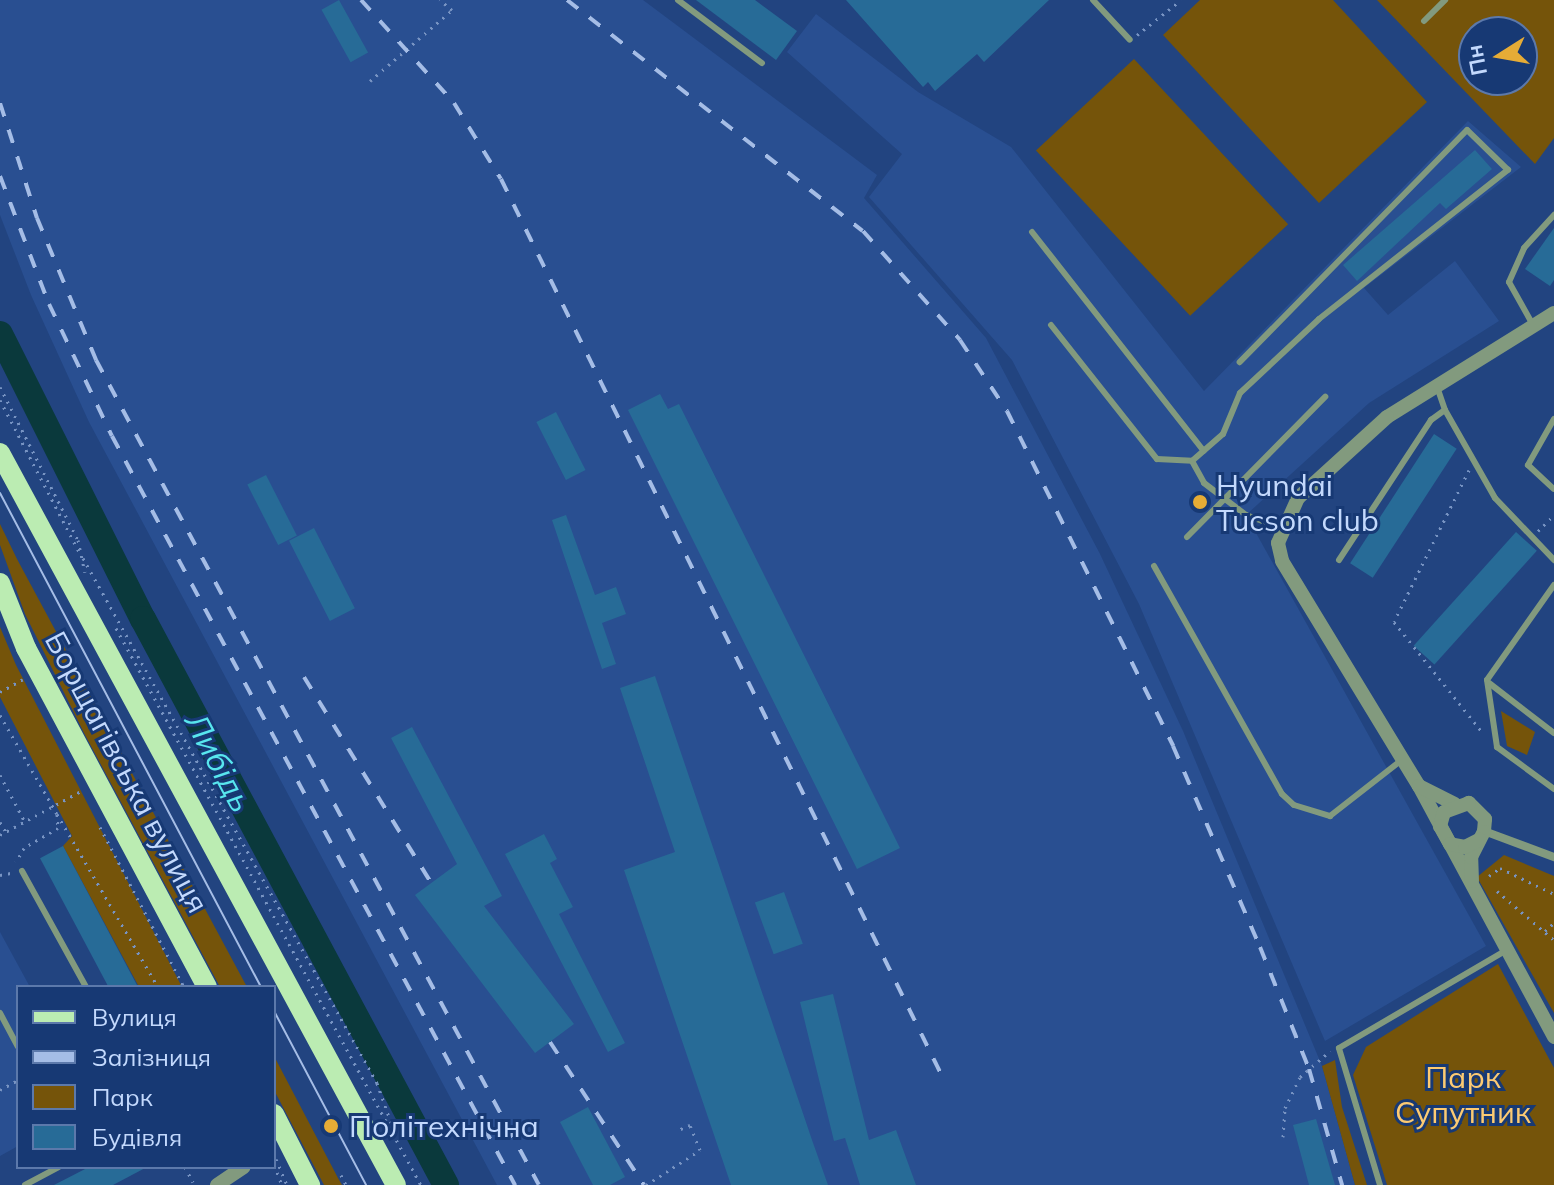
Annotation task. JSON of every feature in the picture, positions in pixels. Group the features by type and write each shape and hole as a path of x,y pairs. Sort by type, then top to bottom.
{"main road":[{"name":"Борщагівська вулиця","path":"0,453 396,1185"},
{"name":"Борщагівська вулиця","path":"0,583 26,648 206,985"},
{"path":"276,1128 279,1148 310,1185"}],"street":[{"path":"1554,313 1436,383 1340,456 1298,498 1281,528 1282,561 1419,786 1505,951 1554,1037"},
{"path":"1419,786 1455,804 1476,807 1482,836 1470,872 1475,893"},
{"path":"1442,833 1444,812 1455,804"},
{"path":"1442,833 1457,847 1482,836 1554,857"},
{"path":"217,1185 241,1169"}],"lane":[{"path":"678,0 762,63"},
{"path":"1093,0 1130,40"},
{"path":"1424,21 1445,0"},
{"path":"1051,325 1157,459 1192,461 1223,434 1240,393 1319,319 1508,170 1467,130 1240,362"},
{"path":"1533,325 1509,282 1524,248 1554,215"},
{"path":"1032,232 1204,451"},
{"path":"1436,383 1445,410 1472,463 1554,560"},
{"path":"1187,537 1221,496 1325,397"},
{"path":"1339,560 1431,420 1445,410"},
{"path":"1554,419 1528,465 1554,489"},
{"path":"1192,461 1221,496 1246,515 1281,528"},
{"path":"1154,566 1282,794 1294,805 1330,816 1403,759"},
{"path":"1554,585 1487,680 1497,747 1554,789"},
{"path":"1487,680 1500,697 1554,733"},
{"path":"22,871 85,985"},
{"path":"1380,1185 1339,1048 1505,951"},
{"path":"0,1013 16,1043"},
{"path":"25,1185 55,1169"}],"path":[{"path":"370,81 452,10 440,0"},
{"path":"1130,40 1181,0"},
{"path":"0,387 82,556 377,1083 396,1138"},
{"path":"0,400 421,1185"},
{"path":"1472,463 1394,622 1497,747"},
{"path":"1532,537 1554,515"},
{"path":"0,692 23,679"},
{"path":"0,715 157,985"},
{"path":"0,775 25,822"},
{"path":"0,835 81,791"},
{"path":"16,861 24,848 58,828 57,814"},
{"path":"0,822 6,832"},
{"path":"1489,876 1500,868 1554,894"},
{"path":"1497,891 1554,940"},
{"path":"1544,932 1554,923"},
{"path":"1283,1137 1285,1108 1300,1077 1339,1048"},
{"path":"646,1185 700,1150 690,1125 676,1131"},
{"path":"279,1148 285,1185"},
{"path":"188,1169 193,1182"},
{"path":"341,1175 346,1185"}],"shaded area":[{"path":"0,0 643,0 877,175 864,198 986,338 1100,554 1183,731 1322,1066 1355,1185 497,1185 89,422 31,295 0,215"},
{"path":"816,14 918,92 1011,147 1204,391 1468,121 1521,167 1364,288 1388,315 1455,261 1499,321 1369,403 1246,515 1486,946 1325,1041 1139,604 1012,360 869,197 902,154 787,52"},
{"path":"0,932 29,985 16,985 16,1147 0,1156"}],"green space":[{"path":"1200,0 1333,0 1427,102 1319,203 1163,35"},
{"path":"1377,0 1554,0 1554,138 1535,164 1469,96 1538,96 1538,16 1458,16 1458,84"},
{"path":"1134,59 1288,224 1190,316 1036,150"},
{"path":"0,524 246,985 219,985 84,733 25,614 0,545"},
{"path":"0,627 16,665 181,985 138,985 63,846 72,836 0,697"},
{"path":"1501,711 1535,732 1527,755 1507,746"},
{"path":"1504,855 1554,876 1554,1013 1477,877"},
{"name":"Парк Супутник","path":"1498,964 1554,1068 1554,1185 1387,1185 1353,1075 1366,1047"},
{"path":"276,1060 342,1185 324,1185 276,1094"},
{"path":"1335,1060 1342,1107 1367,1185 1355,1185 1322,1066"}],"building":[{"path":"339,0 368,52 351,62 322,10"},
{"path":"696,0 755,0 797,31 776,60"},
{"path":"846,0 1049,0 984,62 977,54 935,91 928,82 923,87"},
{"path":"1475,150 1492,169 1446,209 1440,203 1357,281 1343,265"},
{"path":"1554,228 1554,280 1550,286 1525,269"},
{"path":"660,394 668,409 679,404 900,848 857,869 628,410"},
{"path":"556,412 586,470 566,480 536,422"},
{"path":"1434,434 1457,449 1373,578 1350,563"},
{"path":"266,475 297,536 278,545 247,485"},
{"path":"566,515 595,595 616,587 626,614 602,623 616,664 602,669 552,520"},
{"path":"314,528 355,608 330,621 289,541"},
{"path":"1516,532 1537,551 1434,664 1414,646"},
{"path":"655,676 828,1185 731,1185 624,870 675,852 620,688"},
{"path":"412,727 502,896 484,906 574,1024 535,1053 415,895 457,864 391,738"},
{"path":"544,834 557,859 550,863 573,907 559,914 625,1043 608,1052 505,854"},
{"path":"63,846 137,985 107,985 40,858"},
{"path":"784,892 803,944 774,954 755,903"},
{"path":"833,994 869,1140 896,1130 916,1185 860,1185 845,1138 834,1141 800,1002"},
{"path":"588,1107 625,1177 610,1185 593,1185 560,1122"},
{"path":"1316,1119 1335,1185 1309,1185 1293,1125"},
{"path":"85,1169 143,1169 113,1185 54,1185"}],"waterway":[{"name":"Либідь","path":"0,334 143,619 446,1185"}],"tram line":[{"path":"0,493 260,985"},
{"path":"276,1015 366,1185"}],"railway":[{"path":"361,0 454,103 501,179 940,1072"},
{"path":"567,0 863,231 960,340 1007,411 1173,746 1260,947 1309,1069 1342,1185"},
{"path":"0,103 37,218 96,360 539,1185"},
{"path":"0,176 49,304 112,436 515,1185"},
{"path":"304,677 431,883"},
{"path":"550,1042 644,1185"}],"place":[{"name":"Hyundai Tucson club","path":"1200,502"},
{"name":"Політехнічна","path":"331,1126"}]}
